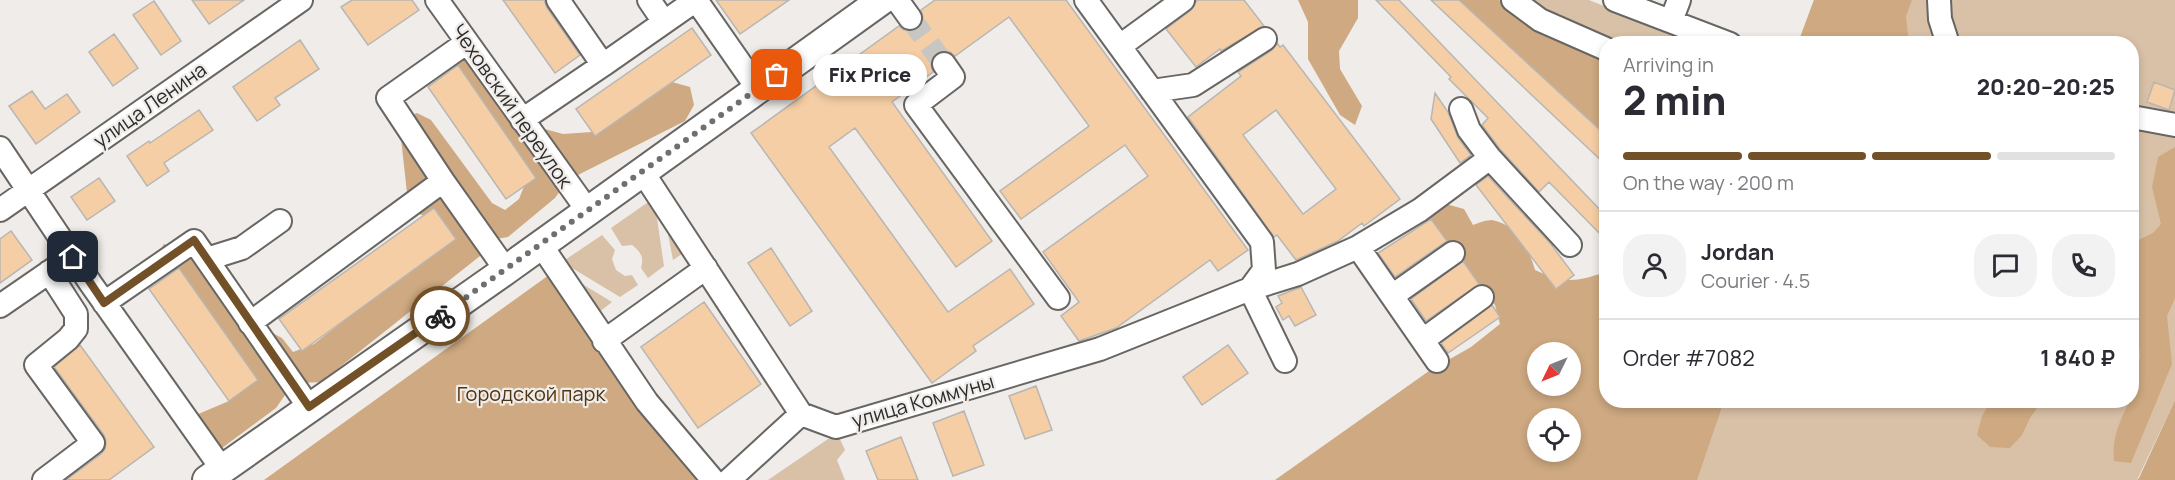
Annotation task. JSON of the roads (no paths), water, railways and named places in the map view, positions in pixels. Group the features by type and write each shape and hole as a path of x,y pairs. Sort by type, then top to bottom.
{"main road":[{"path":"215,474 541,246 758,89 886,5"}],"street":[{"name":"улица Ленина","path":"0,210 300,0"},
{"name":"Чеховский переулок","path":"437,0 588,210"},
{"path":"558,0 603,65"},
{"path":"649,0 664,22"},
{"path":"522,120 696,0 758,89"},
{"path":"1086,0 1262,242 1264,270 1250,289 1285,361"},
{"path":"1120,46 1183,0"},
{"path":"1513,0 1540,20 1599,46"},
{"path":"1616,0 1709,36"},
{"path":"1671,21 1679,0"},
{"path":"1939,0 1940,19 1945,36"},
{"path":"1152,90 1193,85 1265,39"},
{"path":"466,43 388,98 506,270"},
{"path":"944,64 953,77 915,105 1059,298"},
{"path":"1461,109 1469,130 1490,158 1570,245"},
{"path":"2139,118 2175,125"},
{"path":"0,147 215,474"},
{"name":"улица Коммуны","path":"801,414 836,427 1100,349 1250,289 1298,274 1351,250 1420,210 1490,158"},
{"path":"642,171 801,414 729,480"},
{"path":"250,323 443,181"},
{"path":"207,259 242,248 280,221"},
{"path":"104,303 194,240 309,407"},
{"path":"541,246 647,402 713,480"},
{"path":"1351,250 1392,296 1437,361"},
{"path":"1392,296 1453,253"},
{"path":"0,306 73,257"},
{"path":"604,341 706,268"},
{"path":"44,480 93,443 36,365 68,339 76,329 76,314 49,272"},
{"path":"1423,340 1482,297"}],"tunnel":[{"path":"910,18 944,64"}],"place":[{"name":"Fix Price","path":"777,75"}],"park label":[{"name":"Городской парк","path":"531,394"}]}
